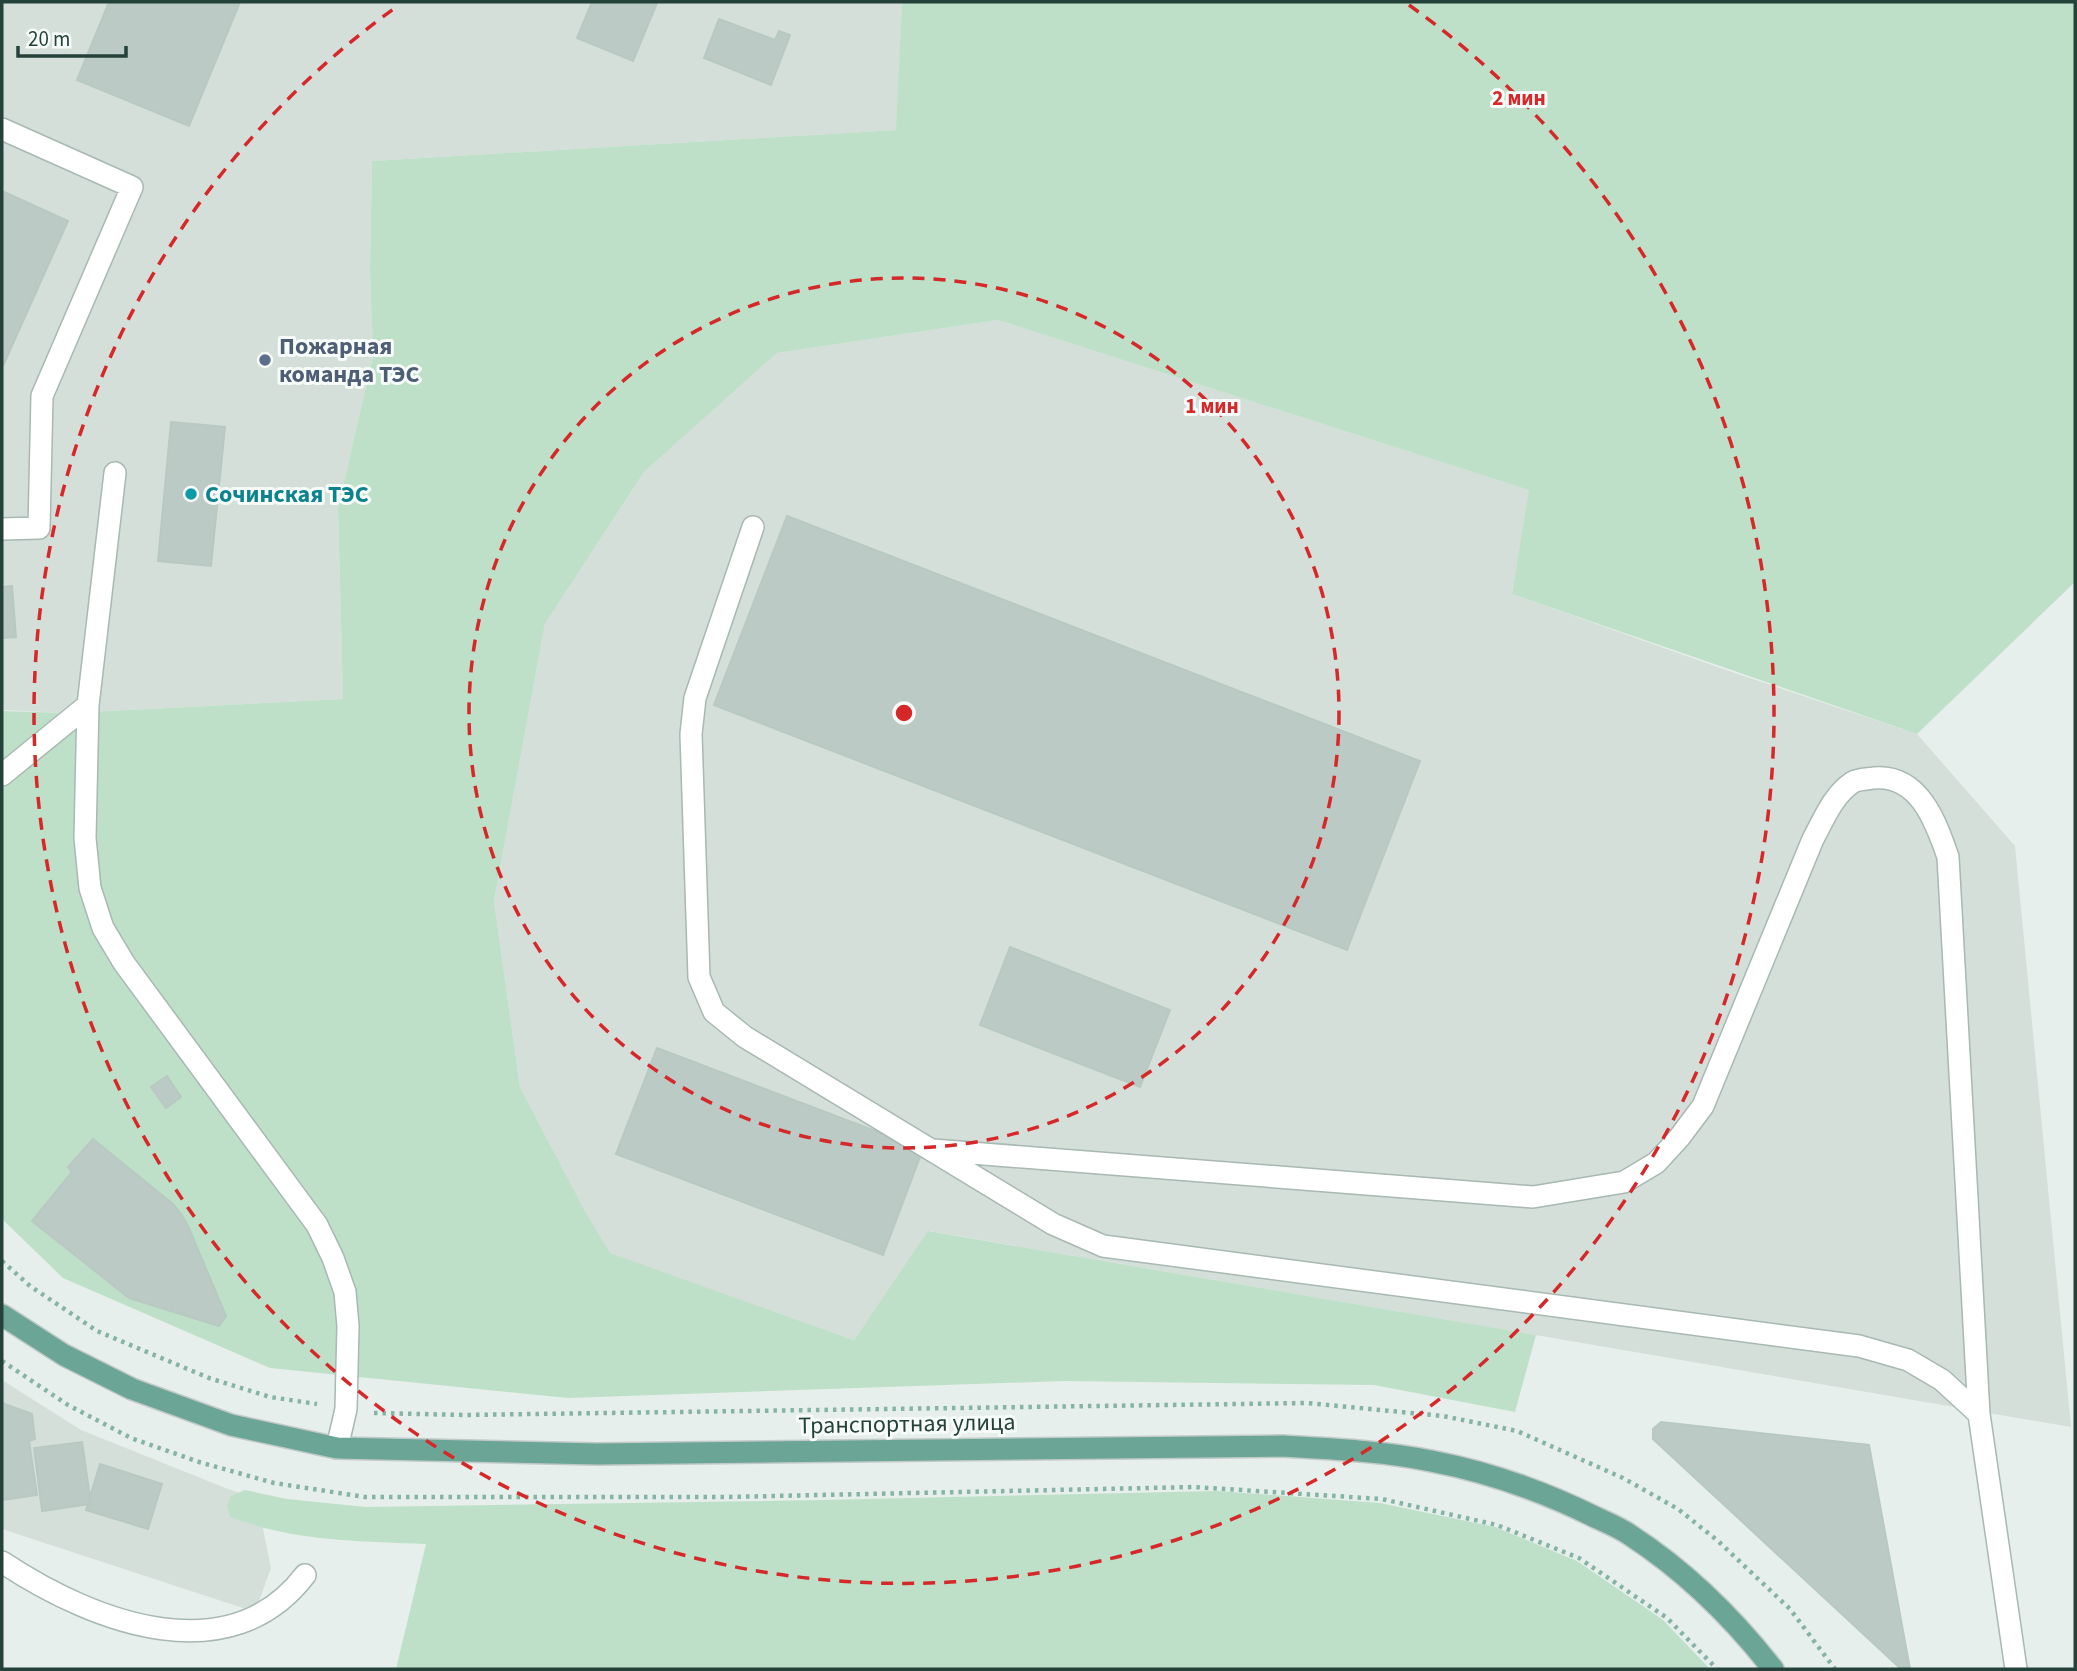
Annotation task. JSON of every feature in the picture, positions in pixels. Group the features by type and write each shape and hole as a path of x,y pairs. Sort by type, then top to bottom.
{"main road":[{"name":"Транспортная улица","path":"2,1315 64,1356 132,1389 231,1425 337,1448 597,1454 1283,1446 1370,1451 1432,1461 1488,1475 1567,1503 1629,1534 1693,1584 1750,1640 1773,1669"}],"lane":[{"path":"2,129 132,187 42,396 39,528 2,529"},
{"path":"115,473 88,705 85,838 90,888 103,928 124,963 317,1225 333,1258 345,1292 348,1325 346,1409 337,1448"},
{"path":"753,527 695,698 691,734 699,977 714,1012 745,1037 1053,1224 1103,1246 1859,1346 1908,1360 1942,1380 1979,1414"},
{"path":"2,775 88,705"},
{"path":"929,1150 1533,1197 1624,1182 1656,1163 1703,1106 1814,839 1832,803 1855,780 1888,777 1917,793 1937,823 1948,857 1979,1414 2016,1669"},
{"path":"2,1562 91,1621 139,1646"},
{"path":"264,1634 293,1602 305,1575"}],"path":[{"path":"2,1361 68,1405 131,1438 199,1462 274,1483 365,1497 726,1497 1194,1487 1382,1499 1497,1524 1579,1558 1667,1618 1717,1669"}],"shaded area":[{"name":"Сочинская ТЭС","path":"2,2 902,2 897,130 372,161 370,270 373,356 338,508 343,699 69,713 2,710"},
{"path":"998,320 1530,490 1512,594 1917,734 2015,846 2071,1427 929,1231 854,1340 610,1254 520,1087 494,901 545,624 644,472 777,353"},
{"path":"2,1380 81,1430 228,1489 276,1505 263,1529 271,1568 255,1612 2,1529"}],"green space":[{"path":"902,2 2075,2 2075,582 1917,734 1512,594 1529,490 998,320 777,353 644,472 545,624 494,901 520,1087 610,1253 854,1340 928,1231 1536,1335 1515,1412 1374,1385 1064,1381 568,1398 270,1368 63,1278 2,1219 2,711 69,713 343,699 338,508 373,356 370,270 372,161 896,130"},
{"path":"245,1490 287,1499 366,1507 1218,1491 1380,1503 1495,1527 1577,1561 1663,1620 1710,1669 396,1669 426,1544 303,1536 230,1517 227,1506 231,1496"}],"building":[{"path":"109,2 240,2 189,126 77,80"},
{"path":"592,2 657,3 633,61 577,38"},
{"path":"719,19 775,40 779,31 790,35 771,85 704,58"},
{"path":"2,191 68,221 2,368"},
{"name":"Сочинская ТЭС","path":"171,422 225,427 211,566 158,561"},
{"path":"787,516 1420,761 1347,950 714,705"},
{"path":"12,586 16,637 2,638 2,587"},
{"path":"1010,947 1170,1010 1140,1087 980,1025"},
{"path":"657,1048 923,1149 883,1255 616,1154"},
{"path":"167,1076 181,1097 166,1108 151,1087"},
{"path":"93,1139 173,1204 181,1214 226,1316 219,1326 129,1298 32,1221 72,1172 68,1167"},
{"path":"2,1403 32,1414 35,1439 29,1441 37,1495 2,1500"},
{"path":"1661,1422 1869,1445 1910,1669 1901,1669 1653,1439 1653,1429"},
{"path":"82,1442 91,1504 42,1511 34,1448"},
{"path":"100,1464 162,1484 148,1529 86,1510"}],"place":[{"name":"Пожарная команда ТЭС","path":"265,360"},
{"name":"Сочинская ТЭС","path":"191,494"}]}
